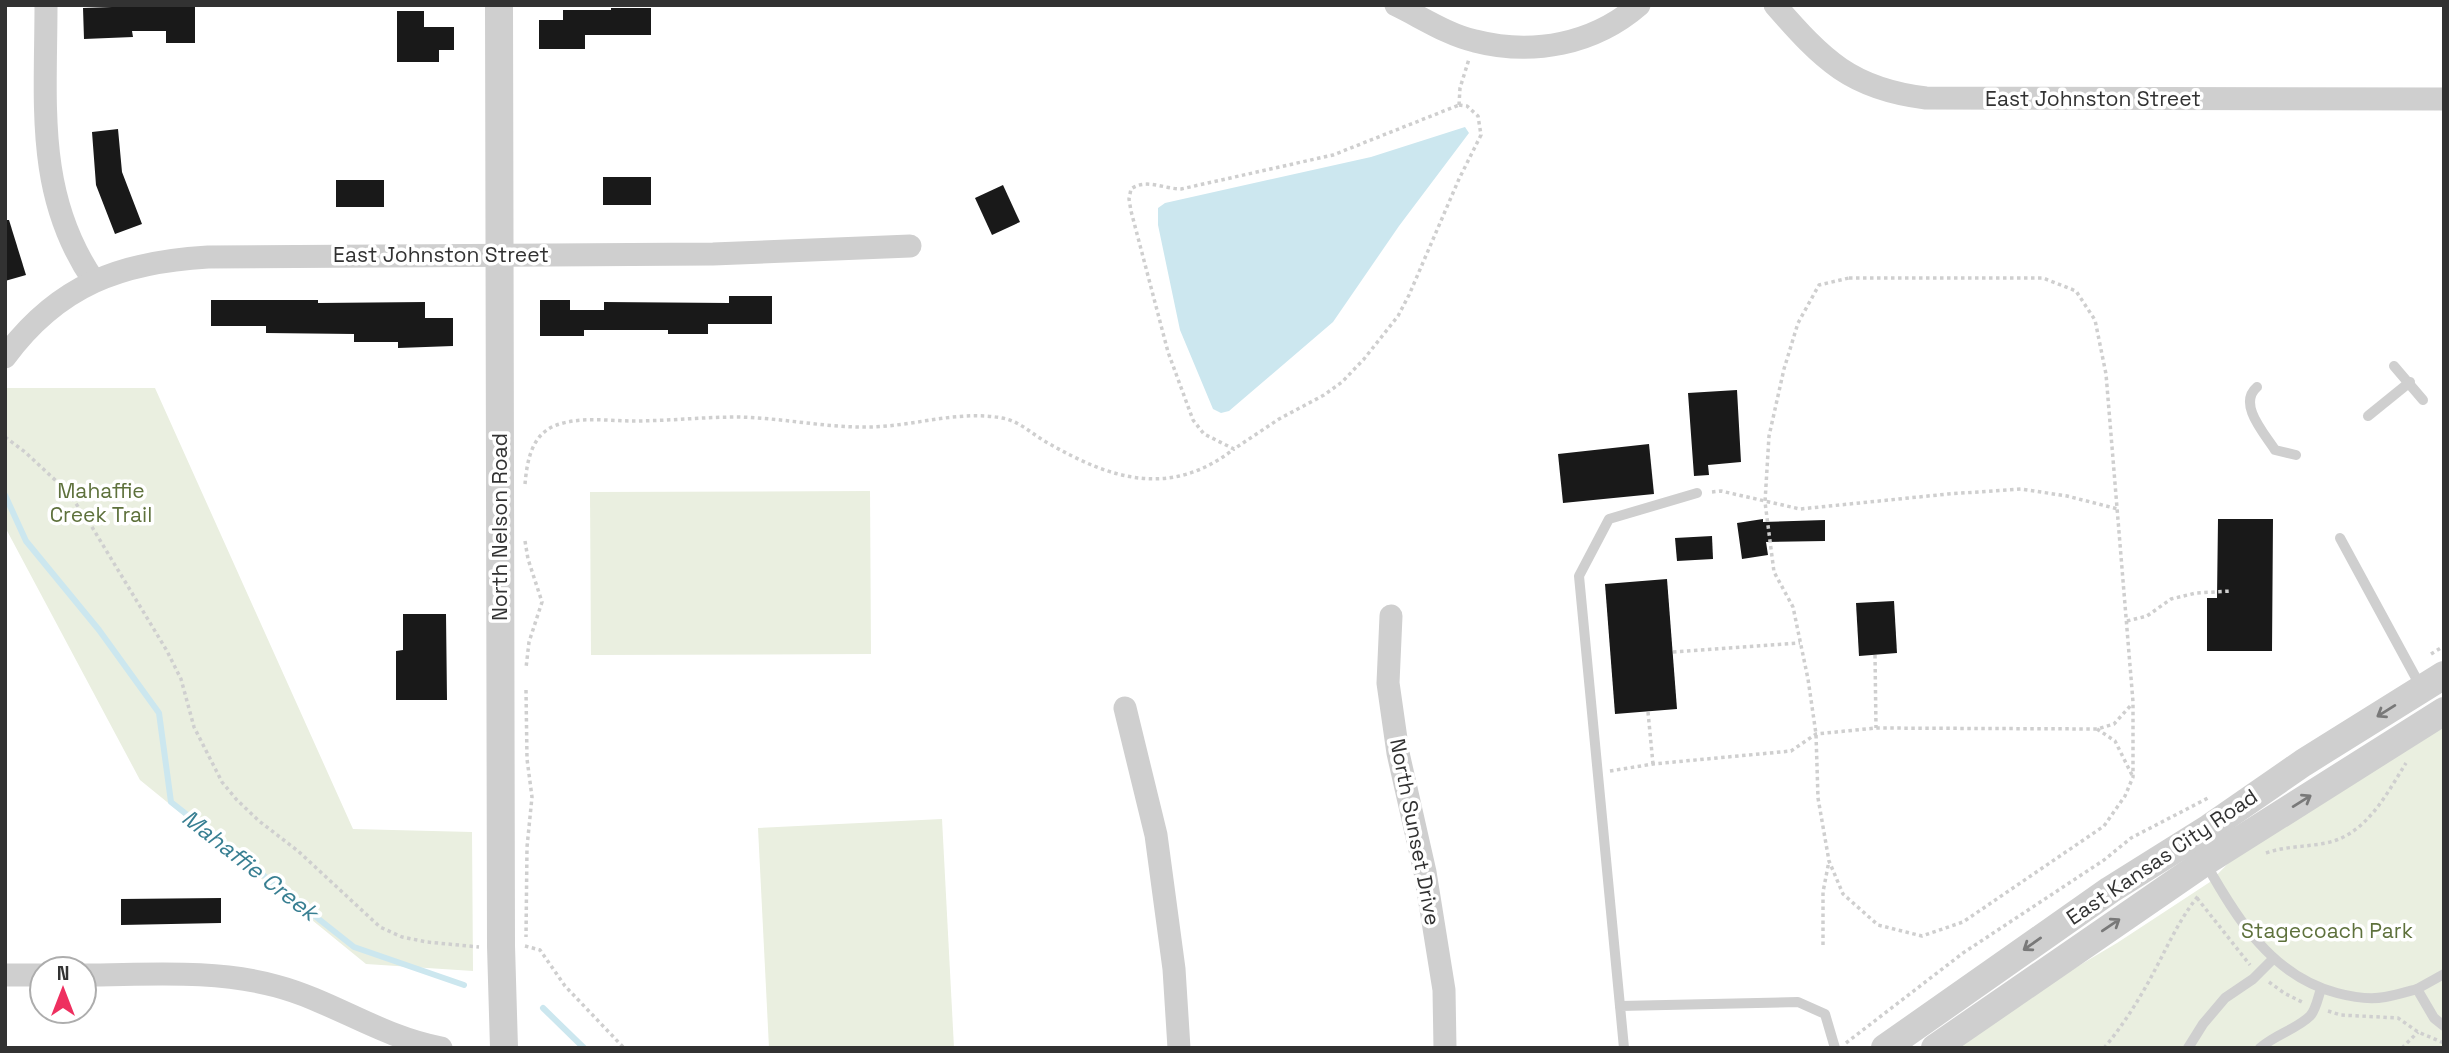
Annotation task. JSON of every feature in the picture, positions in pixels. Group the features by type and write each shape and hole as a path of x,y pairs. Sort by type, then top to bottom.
{"street":[{"path":"46,5 48,164 67,234 76,256 94,281"},
{"name":"North Nelson Road","path":"499,5 500,254 514,946 504,1048"},
{"path":"1396,5 1474,41 1533,48 1557,45 1597,33 1639,5"},
{"name":"East Johnston Street","path":"1775,5 1805,40 1840,70 1860,81 1903,96 2444,99"},
{"name":"East Johnston Street","path":"5,357 18,339 50,308 94,281 132,266 166,259 713,254 910,246"},
{"name":"North Sunset Drive","path":"1391,616 1388,682 1398,753 1425,872 1444,990 1445,1048"},
{"name":"East Kansas City Road","path":"1935,1048 2205,862 2434,697"},
{"name":"East Kansas City Road","path":"1885,1048 2110,890 2303,763 2434,697"},
{"path":"1125,708 1156,835 1174,969 1179,1048"},
{"path":"5,975 28,975"},
{"path":"98,975 199,975 248,979 311,997 377,1029 441,1048"}],"lane":[{"path":"2394,366 2423,400"},
{"path":"2368,416 2410,382"},
{"path":"2257,387 2250,398 2252,412 2275,450 2296,455"},
{"path":"1624,1048 1579,576 1609,519 1697,493"},
{"path":"2340,538 2434,697"},
{"path":"2205,862 2250,934 2273,959 2307,983 2352,997 2384,998 2417,989 2444,974"},
{"path":"2188,1048 2203,1024 2225,998 2253,979 2273,959"},
{"path":"2260,1048 2312,1014 2321,989"},
{"path":"2417,989 2434,1018 2444,1026"},
{"path":"1620,1006 1798,1002 1825,1014 1835,1048"}],"path":[{"path":"1459,105 1460,88 1474,41"},
{"path":"525,494 531,449 539,436 552,426 570,421 738,417 869,427 959,417 1002,418 1017,422 1081,462 1118,476 1142,479 1202,470 1217,462 1279,419 1342,382 1398,316 1481,135 1478,116 1467,106 1459,105 1333,155 1181,189 1168,189 1145,183 1131,189 1131,211 1163,334 1193,420 1204,435 1234,449"},
{"path":"1849,278 2043,278 2076,292 2095,320 2106,373 2133,702 2133,777 2126,796 2104,827 1963,922 1922,936 1878,925 1843,894 1829,861 1818,798 1816,734 1800,643 1793,607 1774,572 1765,502 1769,436 1784,369 1798,323 1819,285 1849,278"},
{"path":"5,438 25,452 67,491 89,522 167,651 181,679 194,727 222,782 236,799 298,851 380,927 402,937 427,942 475,947 514,946 540,950 565,986 624,1048"},
{"path":"1697,493 1721,491 1800,509 2021,489 2067,496 2118,509"},
{"path":"514,946 532,797 527,759 526,667 529,642 542,602 528,559 525,530"},
{"path":"2127,621 2147,616 2171,599 2196,593 2231,591"},
{"path":"1673,652 1800,643"},
{"path":"2434,697 2444,646"},
{"path":"1875,655 1876,729"},
{"path":"1597,773 1653,764 1791,751 1816,734 1876,729 2097,729 2114,724 2133,702"},
{"path":"1648,712 1653,764"},
{"path":"2097,729 2115,741 2133,777"},
{"path":"2262,855 2280,848 2329,843 2355,831 2377,809 2408,760"},
{"path":"1823,945 1823,892 1829,861"},
{"path":"2104,1048 2123,1025 2156,969 2181,918 2202,892"},
{"path":"2402,1048 2434,1018"}],"green space":[{"name":"Mahaffie Creek Trail","path":"5,388 155,388 353,829 472,832 473,971 366,964 140,780 5,527"},
{"path":"870,491 871,654 591,655 590,492"},
{"name":"Stagecoach Park","path":"2444,720 2444,1048 1951,1048 2006,1009 2117,943 2210,882 2245,846"},
{"path":"942,819 954,1048 769,1048 758,828"}],"water":[{"path":"1465,127 1469,133 1399,226 1333,322 1229,411 1221,413 1213,409 1180,330 1158,225 1158,208 1165,203 1371,157"}],"building":[{"path":"195,6 195,43 166,43 166,31 132,31 133,37 84,39 83,8"},
{"path":"651,8 651,35 585,35 585,49 539,49 539,20 563,20 563,10"},
{"path":"397,11 424,11 424,27 454,27 454,50 439,50 439,62 397,62"},
{"path":"118,129 122,172 142,224 115,234 96,185 92,132"},
{"path":"603,177 651,177 651,205 603,205"},
{"path":"336,180 384,180 384,207 336,207"},
{"path":"1003,185 1020,222 992,235 975,198"},
{"path":"5,220 9,220 26,275 5,281"},
{"path":"729,296 772,296 772,324 708,324 708,334 668,334 668,330 584,330 584,336 540,336 540,300 570,300 570,310 604,310 604,302 729,303"},
{"path":"211,300 425,302 425,318 453,318 453,346 398,348 398,342 354,342 354,334 266,333 266,326 211,326"},
{"path":"1737,390 1741,462 1708,465 1709,475 1694,476 1688,393"},
{"path":"1649,444 1654,494 1563,503 1558,454"},
{"path":"1763,519 1763,522 1825,520 1825,541 1766,542 1768,555 1742,559 1737,523"},
{"path":"2218,519 2273,519 2272,651 2207,651 2207,598 2217,598"},
{"path":"1712,536 1713,559 1677,561 1675,538"},
{"path":"1667,579 1677,709 1615,714 1605,584"},
{"path":"1894,601 1897,653 1859,656 1856,603"},
{"path":"403,614 446,614 447,700 396,700 396,651 403,650"},
{"path":"221,898 221,923 121,925 121,899"}],"waterway":[{"name":"Mahaffie Creek","path":"5,495 26,541 99,630 159,713 171,802 354,947 464,985"},
{"name":"Mahaffie Creek","path":"543,1008 584,1048"}]}
